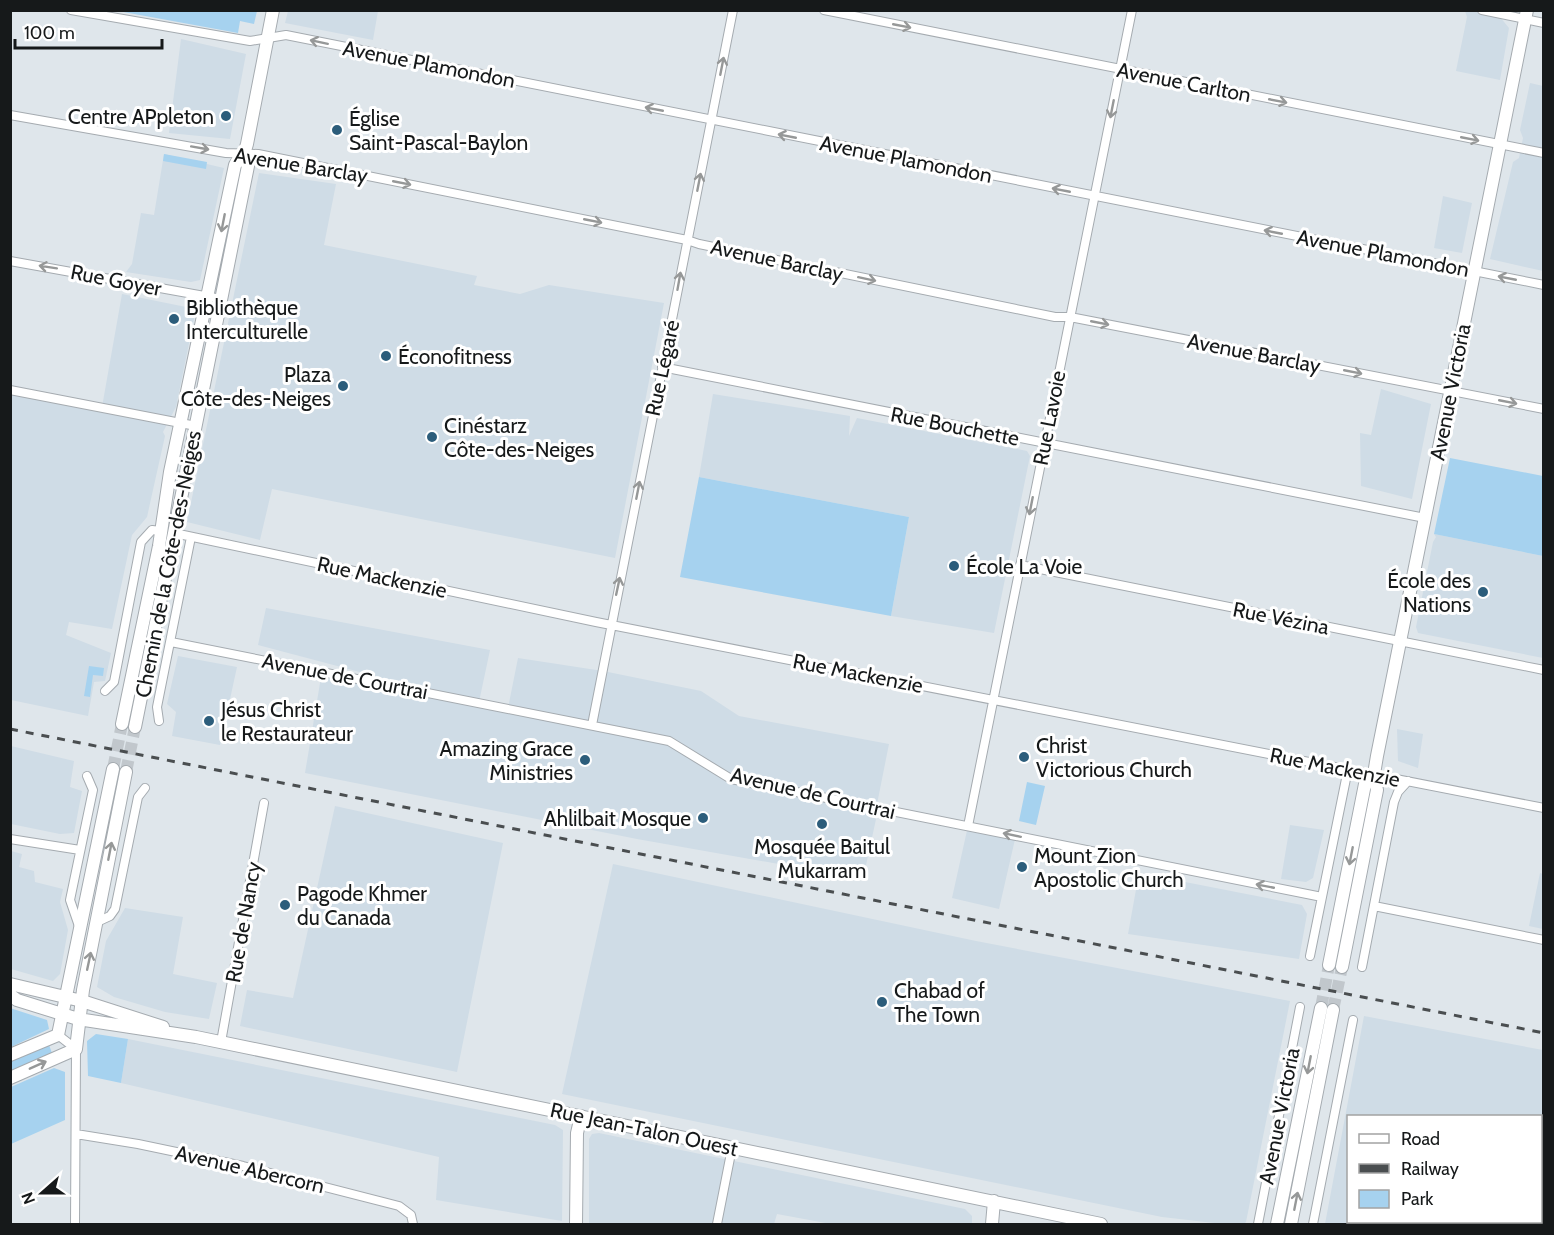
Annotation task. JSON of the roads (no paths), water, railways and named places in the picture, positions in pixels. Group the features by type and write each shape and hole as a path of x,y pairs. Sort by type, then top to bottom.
{"main road":[{"name":"Chemin de la Côte-des-Neiges","path":"215,298 182,423 161,531 129,725 174,533 195,426 215,298 235,165 244,154 273,10"},
{"name":"Avenue Victoria","path":"1336,966 1365,784 1374,774 1526,15"},
{"path":"10,1055 58,1035 120,771 97,922 70,1051 10,1077"},
{"name":"Rue Jean-Talon Ouest","path":"10,984 82,1001 187,1035"},
{"name":"Rue Jean-Talon Ouest","path":"10,995 17,1000 78,1018 187,1035 1101,1224"},
{"name":"Avenue Victoria","path":"1277,1224 1327,1009 1291,1224"},
{"path":"576,1224 578,1133 581,1116"},
{"path":"992,1224 994,1202"}],"street":[{"name":"Avenue Plamondon","path":"71,10 204,35 250,41 286,35 1544,285"},
{"name":"Rue Légaré","path":"592,725 733,10"},
{"name":"Avenue Carlton","path":"824,10 1544,153"},
{"name":"Rue Lavoie","path":"968,826 1132,10"},
{"path":"1482,10 1526,15 1544,23"},
{"name":"Avenue Barclay","path":"10,115 226,153 244,154 687,240 1055,317 1070,317 1544,409"},
{"name":"Rue Goyer","path":"10,261 215,298"},
{"name":"Rue Bouchette","path":"662,367 1425,518"},
{"path":"10,390 195,426"},
{"name":"Chemin de la Côte-des-Neiges","path":"105,690 114,682 141,542 152,530 161,531"},
{"name":"Rue Mackenzie","path":"174,533 992,701 1544,808"},
{"name":"Chemin de la Côte-des-Neiges","path":"159,721 157,706 191,537"},
{"name":"Rue Vézina","path":"1020,564 1544,670"},
{"name":"Avenue de Courtrai","path":"171,642 669,741 731,779 1322,897"},
{"path":"1310,956 1348,769"},
{"path":"81,931 70,900 93,788 87,776"},
{"path":"1362,967 1394,802 1398,792 1408,781"},
{"path":"97,922 111,916 115,909 138,797 145,788"},
{"name":"Rue de Nancy","path":"221,1042 264,803"},
{"path":"10,839 80,850"},
{"path":"1374,906 1544,940"},
{"name":"Avenue Victoria","path":"1258,1224 1300,1007"},
{"path":"1313,1224 1353,1020"},
{"path":"58,1035 70,1051 75,1068 75,1224"},
{"name":"Avenue Abercorn","path":"76,1134 129,1142 243,1166 399,1206 408,1211 413,1224"},
{"path":"717,1224 732,1148"}],"tunnel":[{"path":"113,769 122,724"},
{"path":"126,772 135,727"},
{"path":"1321,1008 1329,965"},
{"path":"1333,1010 1342,967"}],"railway":[{"path":"10,729 1544,1033"}],"place":[{"name":"Centre APpleton","path":"226,116"},
{"name":"Église Saint-Pascal-Baylon","path":"337,130"},
{"name":"Bibliothèque Interculturelle","path":"174,319"},
{"name":"Éconofitness","path":"386,356"},
{"name":"Plaza Côte-des-Neiges","path":"343,386"},
{"name":"Cinéstarz Côte-des-Neiges","path":"432,437"},
{"name":"École La Voie","path":"954,566"},
{"name":"École des Nations","path":"1483,592"},
{"name":"Jésus Christ le Restaurateur","path":"209,721"},
{"name":"Christ Victorious Church","path":"1024,757"},
{"name":"Amazing Grace Ministries","path":"585,760"},
{"name":"Ahlilbait Mosque","path":"703,818"},
{"name":"Mosquée Baitul Mukarram","path":"822,824"},
{"name":"Mount Zion Apostolic Church","path":"1022,867"},
{"name":"Pagode Khmer du Canada","path":"285,905"},
{"name":"Chabad of The Town","path":"882,1002"}]}
